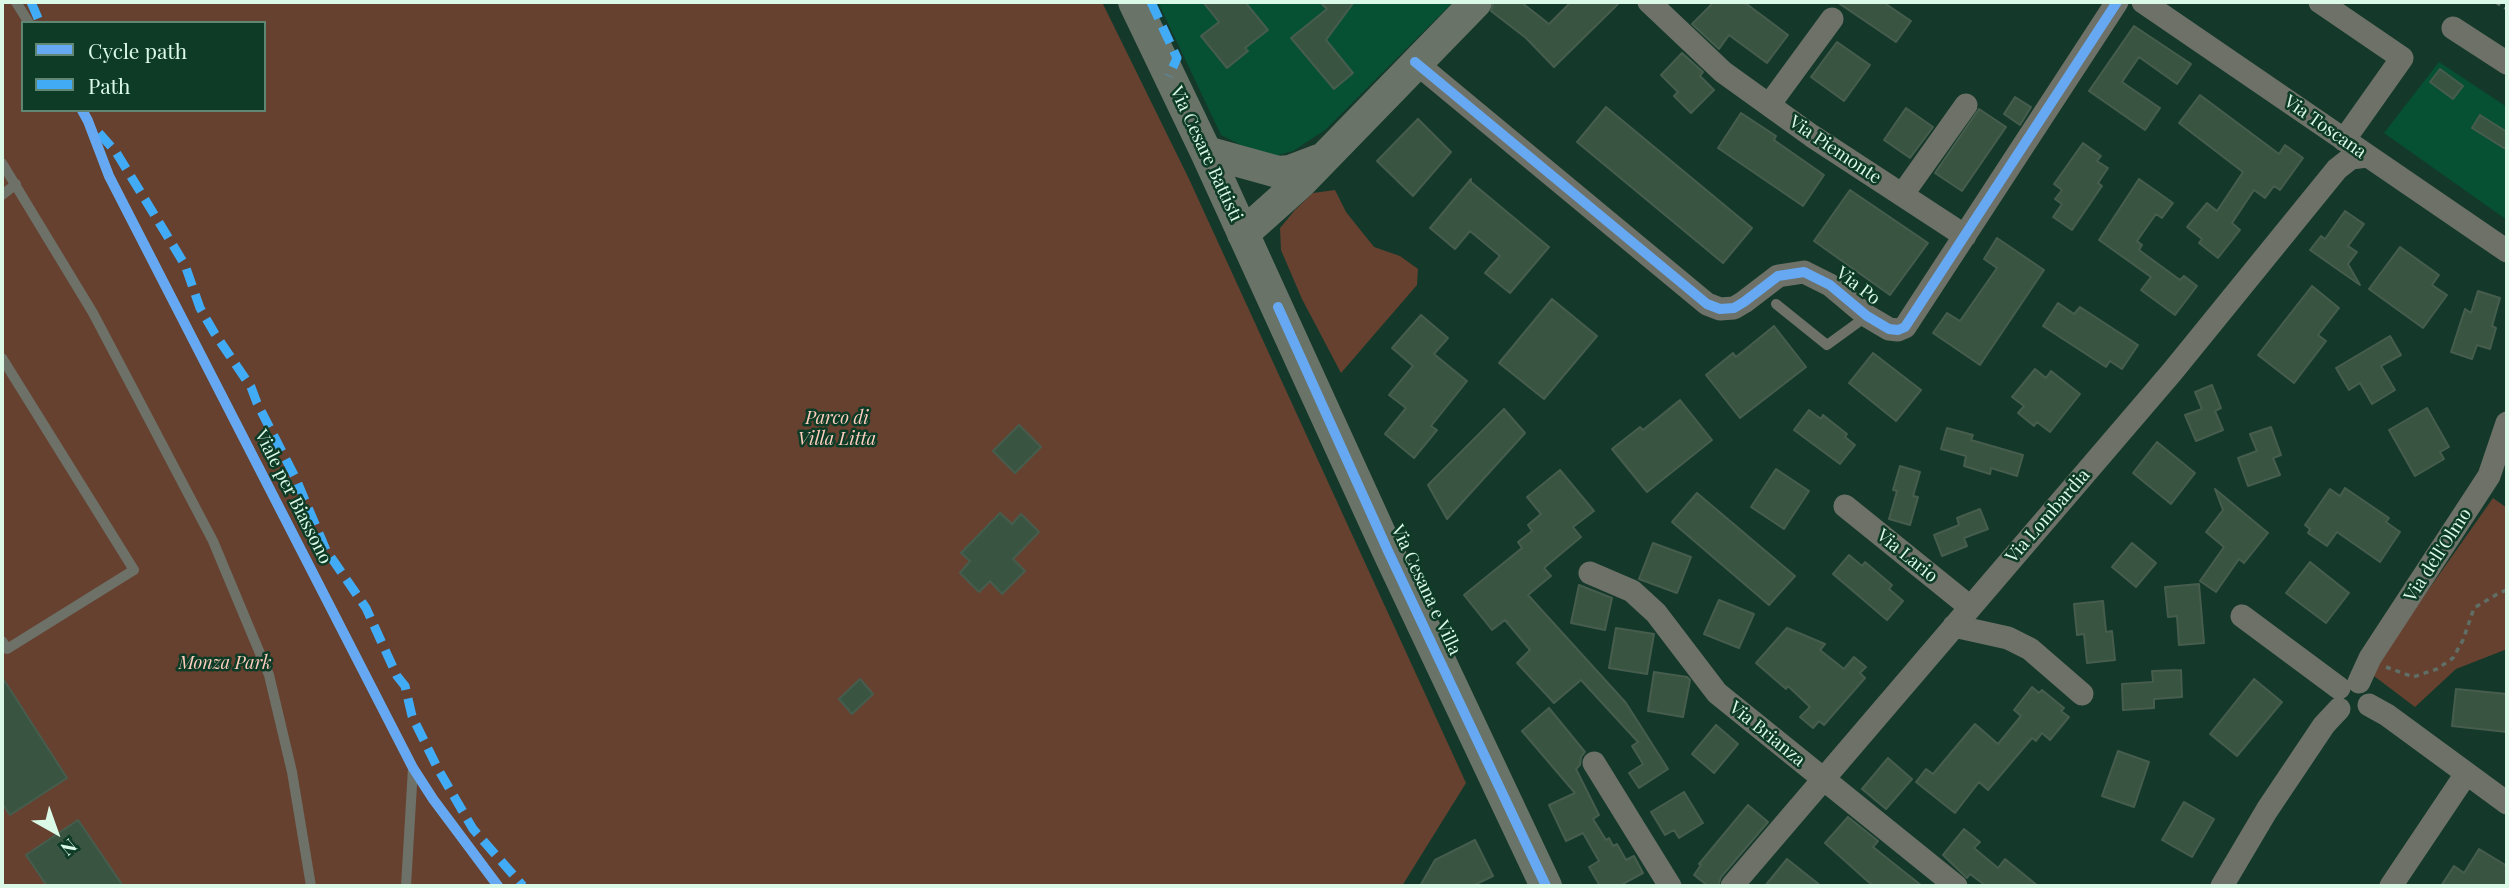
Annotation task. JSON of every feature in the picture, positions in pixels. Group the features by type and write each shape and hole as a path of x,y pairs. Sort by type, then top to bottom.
{"main road":[{"name":"Via Cesare Battisti","path":"1134,2 1278,307"},
{"path":"1243,234 1274,208 1476,2"},
{"path":"1206,152 1278,172"},
{"path":"1227,199 1242,187 1278,172 1290,171 1321,160"},
{"name":"Via Cesana e Villa","path":"1278,307 1388,551 1546,886"}],"street":[{"name":"Via Piemonte","path":"1649,2 1723,72 1965,236"},
{"name":"Via Po","path":"1415,62 1707,304 1720,309 1734,308 1778,276 1804,272 1830,285 1867,316 1889,329 1898,330 1905,327 2117,2"},
{"name":"Via Toscana","path":"2143,2 2507,251"},
{"path":"2320,2 2402,58 2344,140"},
{"path":"1769,105 1832,19"},
{"path":"2453,28 2507,63"},
{"path":"1902,195 1966,105"},
{"name":"Via Lombardia","path":"1732,886 2172,372 2337,169 2351,158 2367,156"},
{"name":"Via dell'Olmo","path":"2222,886 2267,810 2371,658 2489,477 2507,423"},
{"name":"Via Lario","path":"1845,506 1970,607"},
{"name":"Via Brianza","path":"1590,573 1632,591 1656,613 1717,693 1956,886"},
{"path":"2242,616 2346,693 2368,689 2371,700 2369,705 2387,715 2507,803"},
{"path":"1954,626 2008,638 2030,649 2082,694"},
{"path":"1594,763 1670,886"},
{"path":"2391,886 2466,774"}],"lane":[{"path":"16,2 28,21"},
{"name":"Viale per Biassono","path":"83,112 121,200 413,768 498,886"},
{"path":"2,163 122,365 219,553 268,675 292,772 311,886"},
{"path":"2,195 16,184"},
{"name":"Via Po","path":"1776,304 1827,345 1867,316"},
{"path":"2,358 135,570 7,649 2,640"},
{"path":"406,886 413,768"}],"path":[{"path":"2496,2 2507,9"},
{"path":"2371,658 2390,670 2413,677 2437,669 2453,658 2463,640 2474,608 2507,590"}],"shaded area":[{"path":"1158,2 1453,2 1325,130 1293,151 1267,158 1221,135"},
{"path":"2439,62 2507,107 2507,220 2384,133"}],"green space":[{"name":"Parco di Villa Litta","path":"2,2 1102,2 1189,179 1466,783 1402,886 2,886"},
{"path":"1335,190 1346,212 1374,247 1400,256 1418,269 1417,285 1341,373 1302,299 1281,250 1280,228 1313,193"},
{"path":"2493,498 2507,508 2507,649 2456,669 2415,707 2370,673"}],"building":[{"path":"1203,2 1245,2 1268,30 1245,48 1248,51 1227,68 1201,36 1219,22"},
{"path":"1320,2 1354,2 1326,40 1353,73 1334,89 1291,38 1327,9"},
{"path":"1494,2 1521,2 1549,24 1571,2 1620,2 1554,67 1526,38 1491,11"},
{"path":"1714,2 1744,2 1788,35 1767,63 1729,35 1719,49 1692,24"},
{"path":"1837,2 1883,2 1911,21 1896,42"},
{"path":"2134,26 2191,64 2177,84 2139,57 2122,82 2160,108 2145,130 2089,91"},
{"path":"1837,42 1870,65 1844,101 1811,77"},
{"path":"1682,53 1703,72 1700,76 1714,90 1691,113 1674,96 1678,92 1661,75"},
{"path":"2440,69 2463,86 2453,99 2430,82"},
{"path":"2200,95 2279,154 2285,145 2303,158 2280,190 2274,186 2265,198 2254,190 2232,223 2240,230 2218,258 2199,243 2202,239 2187,227 2207,203 2217,211 2243,172 2179,123"},
{"path":"2015,97 2031,107 2020,125 2004,114"},
{"path":"1606,107 1752,228 1723,263 1577,142"},
{"path":"1906,108 1933,127 1910,158 1884,140"},
{"path":"1979,109 2006,127 1962,191 1935,173"},
{"path":"1741,113 1776,136 1774,140 1824,175 1803,206 1718,148"},
{"path":"2480,115 2507,132 2507,150 2472,128"},
{"path":"1418,119 1451,152 1413,196 1377,161"},
{"path":"2083,143 2101,156 2097,161 2108,168 2098,183 2102,186 2072,230 2053,217 2062,204 2055,199 2062,190 2054,184"},
{"path":"1471,179 1471,182 1549,247 1510,293 1485,273 1500,256 1470,231 1455,249 1430,228"},
{"path":"2139,179 2173,203 2162,218 2156,214 2137,241 2142,245 2139,250 2180,280 2184,276 2197,286 2175,315 2141,290 2151,277 2099,240"},
{"path":"1850,190 1928,243 1890,295 1814,241"},
{"path":"2345,211 2364,224 2348,246 2357,252 2348,264 2360,285 2310,250 2321,236 2325,239"},
{"path":"1997,238 2044,270 1980,365 1933,333 1947,313 1960,321 1997,268 1984,259"},
{"path":"2400,247 2439,275 2432,285 2447,295 2423,328 2369,289"},
{"path":"2312,286 2339,308 2318,335 2326,341 2294,383 2258,355"},
{"path":"2478,291 2500,298 2492,326 2496,328 2490,349 2477,345 2472,359 2451,352 2465,309 2471,313"},
{"path":"1552,299 1597,336 1544,399 1499,363"},
{"path":"2058,303 2074,314 2080,307 2138,345 2122,369 2110,361 2106,367 2043,326"},
{"path":"1421,315 1448,338 1434,354 1467,381 1431,426 1437,430 1414,458 1385,434 1406,408 1389,395 1413,366 1392,348"},
{"path":"1774,326 1806,367 1740,418 1706,375 1733,353 1736,357"},
{"path":"2390,336 2401,355 2381,366 2395,390 2372,404 2360,383 2349,390 2336,368"},
{"path":"1873,353 1921,390 1896,421 1849,383"},
{"path":"2035,369 2046,378 2051,371 2080,394 2050,432 2037,422 2034,426 2018,413 2024,406 2012,397"},
{"path":"2212,385 2221,408 2215,411 2223,430 2196,441 2185,415 2202,409 2195,392"},
{"path":"1680,400 1712,440 1647,492 1612,449 1640,427 1643,430"},
{"path":"2427,408 2449,447 2440,452 2444,459 2415,476 2389,430"},
{"path":"1504,409 1525,433 1447,519 1428,485"},
{"path":"1809,410 1821,419 1823,415 1847,434 1845,437 1855,445 1840,464 1794,430"},
{"path":"1019,425 1041,447 1015,473 993,451"},
{"path":"2271,427 2281,455 2273,458 2280,475 2248,486 2238,458 2257,451 2250,434"},
{"path":"1947,428 1973,435 1971,440 2023,455 2017,476 1991,468 1990,474 1964,466 1966,456 1941,449"},
{"path":"2157,442 2195,473 2171,504 2133,473"},
{"path":"1900,466 1920,472 1913,496 1918,497 1910,525 1889,519 1897,491 1893,490"},
{"path":"1776,469 1809,491 1784,529 1751,507"},
{"path":"1560,470 1594,511 1573,527 1581,537 1544,568 1551,576 1528,595 1626,703 1668,769 1639,788 1629,773 1643,764 1632,746 1638,742 1581,680 1554,703 1517,663 1530,650 1505,620 1492,630 1464,595 1522,548 1518,542 1532,531 1528,525 1541,514 1527,497"},
{"path":"2345,488 2389,518 2386,522 2400,532 2380,562 2337,532 2327,546 2308,533 2310,529 2305,525 2330,489 2340,496"},
{"path":"2215,489 2268,533 2244,563 2239,559 2216,592 2200,581 2224,547 2206,532 2223,510"},
{"path":"1697,493 1795,576 1769,605 1672,522"},
{"path":"1980,509 1988,529 1964,538 1967,546 1942,556 1934,535 1959,525 1957,518"},
{"path":"1000,513 1012,524 1021,514 1039,532 1013,559 1025,571 1002,594 990,581 979,592 960,573 970,561 961,553"},
{"path":"1653,543 1691,557 1677,593 1639,579"},
{"path":"2132,543 2156,563 2136,587 2112,567"},
{"path":"1849,555 1862,566 1865,562 1892,585 1889,589 1903,601 1887,620 1833,574"},
{"path":"2310,562 2349,593 2326,623 2286,593"},
{"path":"2199,584 2204,643 2179,645 2177,616 2168,617 2165,587"},
{"path":"1579,585 1612,598 1605,630 1571,623"},
{"path":"1719,600 1754,614 1739,648 1704,634"},
{"path":"2103,601 2106,632 2112,631 2115,660 2087,663 2084,634 2077,635 2074,604"},
{"path":"1616,628 1654,634 1647,674 1609,668"},
{"path":"1787,628 1825,644 1820,650 1844,669 1854,657 1866,667 1860,673 1865,678 1824,725 1819,721 1813,728 1800,717 1810,707 1788,686 1786,689 1756,663"},
{"path":"2181,670 2182,697 2154,699 2154,708 2123,710 2122,684 2153,682 2152,671"},
{"path":"1654,672 1687,677 1690,680 1683,717 1648,711"},
{"path":"2,677 67,778 10,815 2,803"},
{"path":"860,679 873,694 852,714 839,699"},
{"path":"2254,679 2282,702 2237,756 2210,734"},
{"path":"2032,687 2039,693 2042,690 2064,708 2061,711 2069,717 2050,740 2042,733 2036,741 2032,738 1988,790 1979,782 1955,813 1916,782 1926,769 1933,774 1975,724 1998,744 2021,716 2014,710"},
{"path":"2456,689 2507,694 2507,732 2452,726"},
{"path":"1549,708 1585,752 1576,769 1599,815 1593,819 1606,840 1609,838 1613,846 1617,844 1626,860 1634,856 1643,873 1619,886 1600,886 1589,867 1599,861 1583,833 1566,841 1549,805 1575,793 1522,731"},
{"path":"1716,725 1738,744 1714,773 1692,754"},
{"path":"2118,751 2149,762 2134,807 2102,796"},
{"path":"1888,758 1912,779 1886,809 1862,789"},
{"path":"1684,792 1703,823 1679,838 1674,830 1665,835 1651,812"},
{"path":"2184,802 2214,819 2192,857 2162,840"},
{"path":"1748,805 1768,822 1721,877 1718,886 1708,886 1694,875 1701,865 1699,864"},
{"path":"1848,817 1878,841 1873,847 1922,886 1873,886 1825,843"},
{"path":"78,820 123,886 47,886 26,855"},
{"path":"1964,829 1980,842 1974,848 1998,868 2005,859 2038,886 1986,886 1970,874 1967,878 1943,855"},
{"path":"1475,840 1493,876 1472,886 1420,886 1435,860"},
{"path":"2479,849 2507,866 2507,886 2441,886 2454,866 2464,873"},
{"path":"1787,859 1821,886 1765,886"}],"marked path":[{"path":"31,2 39,21"},
{"path":"1151,2 1177,58 1169,76"},
{"path":"99,133 116,152 185,265 200,308 251,387 296,479 326,550 366,608 397,676 405,686 412,716 438,769 473,829 523,886"}],"cycle path":[{"path":"1415,62 1707,304 1720,309 1734,308 1778,276 1804,272 1830,285 1867,316 1889,329 1898,330 1905,327 2117,2"},
{"path":"83,112 109,176 413,768 498,886"},
{"path":"1278,307 1388,551 1546,886"}],"park label":[{"name":"Monza Park","path":"225,663"}]}
